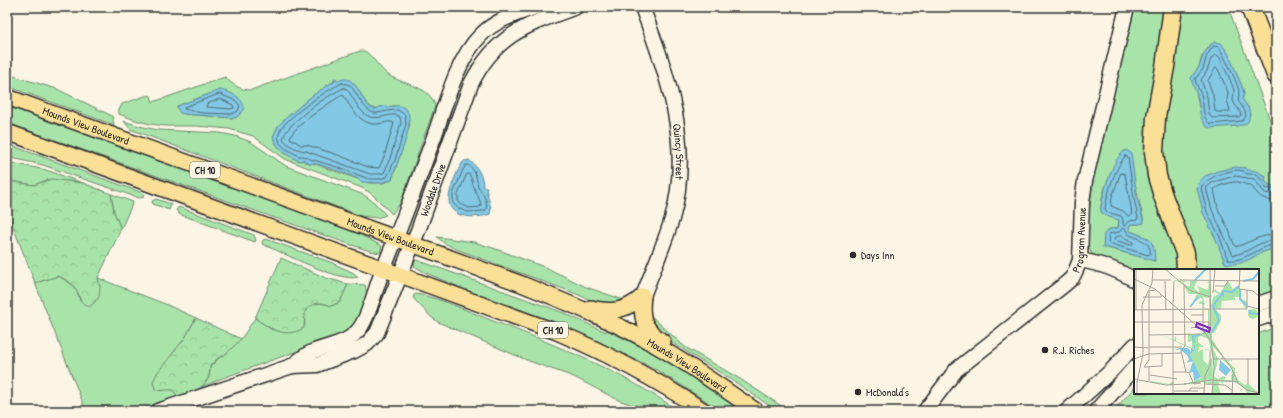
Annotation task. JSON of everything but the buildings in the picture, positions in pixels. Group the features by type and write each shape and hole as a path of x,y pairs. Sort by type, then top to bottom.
{"highway":[{"path":"1173,7 1165,67 1156,117 1154,152 1157,176 1168,210 1185,253 1186,269"},
{"path":"1250,7 1276,75"}],"main road":[{"name":"Mounds View Boulevard","path":"7,97 565,301 644,339 688,364 756,411"},
{"name":"CH 10","path":"7,132 557,332 594,348 657,381 704,411"},
{"path":"565,301 597,310 613,311 627,307 643,296"},
{"path":"643,296 642,314 647,328 652,334 723,387"}],"street":[{"name":"Woodale Drive","path":"292,366 311,352 348,339 360,329 396,239 455,80 469,50 480,36 494,24 536,7"},
{"name":"Woodale Drive","path":"158,411 292,366 316,365 360,349 367,344 380,326 412,245 471,84 484,61 508,36 522,28 576,7"},
{"name":"Quincy Street","path":"642,7 658,50 673,99 678,133 680,178 672,219 643,296"},
{"name":"Program Avenue","path":"925,411 956,370 1064,285 1072,278 1076,270 1080,260 1082,202 1085,181 1127,7"},
{"path":"1080,260 1103,265 1134,279"},
{"path":"1259,304 1276,298"},
{"path":"1259,319 1276,313"},
{"path":"1067,411 1112,370 1134,346"},
{"path":"1096,411 1134,368"}],"green space":[{"path":"1134,7 1168,7 1151,119 1167,222 1181,269 1134,269 1134,274 1091,253 1088,246 1088,220 1093,180","holes":["1116,162 1134,179 1144,222 1132,224 1129,227 1130,231 1148,238 1155,261 1108,248 1115,228 1118,228 1119,219 1106,216 1101,212 1101,206 1106,186"]},
{"path":"1178,7 1228,7 1276,136 1276,186 1269,185 1265,180 1266,176 1259,172 1197,189 1204,214 1218,243 1224,261 1245,261 1263,252 1276,248 1276,290 1259,297 1259,269 1191,269 1161,162 1170,60","holes":["1211,44 1222,45 1228,53 1243,89 1244,94 1242,99 1248,107 1250,115 1236,126 1207,127 1199,107 1193,75 1199,67 1202,56"]},
{"path":"360,51 365,51 387,74 423,90 428,94 435,106 401,202 392,214 372,194 362,188 285,159 253,136 229,129 150,124 119,114 122,104 148,95 151,96 153,102 225,77 243,89 251,90","holes":["334,79 348,80 352,82 365,101 375,109 395,106 410,124 392,180 383,183 369,183 312,163 310,165 304,159 301,161 292,158 277,145 273,137 278,126 312,96 333,83","220,90 238,97 237,117 233,118 184,114 177,106"]},
{"path":"7,74 57,89 112,116 114,125 7,86"},
{"path":"7,106 359,234 382,246 380,253 346,243 7,123"},
{"path":"124,121 158,130 220,133 235,136 251,142 286,166 364,195 374,202 386,215 377,218 361,216 130,129"},
{"path":"7,144 143,193 144,197 139,198 43,165 7,157"},
{"path":"7,162 46,170 83,183 47,180 34,185 7,182"},
{"path":"51,179 83,183 111,194 114,212 121,229 98,278 100,287 99,297 89,307 81,301 78,292 74,287 61,277 58,276 35,283 7,211 7,182 34,185"},
{"path":"111,194 133,202 121,229 114,212"},
{"path":"156,199 171,204 169,210 153,204 152,201"},
{"path":"179,207 254,235 256,240 255,242 179,214 176,210"},
{"path":"437,237 474,242 496,249 547,268 586,287 624,300 624,303 598,303 456,249 444,243"},
{"path":"266,239 330,262 354,273 358,277 350,278 338,276 311,266 262,244 263,240"},
{"path":"281,258 326,278 348,284 340,302 331,306 324,303 314,304 305,311 304,328 290,333 284,333 272,329 255,318"},
{"path":"417,260 559,311 606,332 608,329 662,357 745,411 722,411 655,369 632,358 629,359 426,273 414,266 415,261"},
{"path":"58,276 72,286 77,292 80,301 100,287 98,278 165,304 196,318 160,391 168,389 174,390 178,397 139,411 86,411 35,283"},
{"path":"348,284 365,285 366,300 361,314 345,332 339,336 220,379 201,388 208,379 210,367 241,339 255,318 272,330 305,325 305,313 310,306 319,303 331,306 340,302"},
{"path":"416,294 434,298 538,338 586,359 634,383 679,411 651,411 618,400 574,377 529,361 438,322 431,317 413,298"},
{"path":"649,314 685,347 740,379 789,411 777,411 732,380 658,334"},
{"path":"196,318 241,339 226,354 217,359 210,366 208,379 205,384 196,390 178,397 173,390 155,389 153,382 157,373 185,338"},
{"path":"1276,327 1276,411 1113,411 1134,388 1134,394 1259,394 1259,334"}],"water":[{"path":"1214,42 1221,43 1228,53 1243,89 1244,94 1242,99 1249,109 1250,115 1248,122 1243,125 1210,128 1204,124 1201,118 1197,96 1191,78 1199,67 1204,53"},
{"path":"334,78 338,81 345,79 350,80 365,102 374,109 385,105 387,107 400,106 407,110 409,128 392,180 379,183 362,182 330,168 312,163 310,165 307,162 304,162 304,159 301,161 292,158 277,145 273,137 278,126 312,96 333,83 335,81"},
{"path":"220,90 236,96 242,102 244,110 237,117 233,118 184,114 180,113 177,108 177,106"},
{"path":"1126,150 1131,153 1137,198 1144,223 1131,224 1129,227 1130,231 1150,240 1153,247 1155,261 1108,248 1103,248 1104,234 1109,229 1118,228 1119,220 1106,216 1101,212 1105,188 1117,160 1121,153"},
{"path":"469,160 479,172 483,187 487,187 486,189 491,208 490,214 485,216 465,216 454,211 450,206 449,196 454,180 463,162"},
{"path":"1235,167 1246,168 1247,170 1258,172 1266,176 1265,180 1269,185 1276,186 1276,248 1270,249 1244,262 1230,264 1225,263 1215,237 1203,213 1197,189 1198,183 1205,176"}],"place":[{"name":"Days Inn","path":"853,255"},
{"name":"R.J. Riches","path":"1045,350"},
{"name":"McDonald's","path":"858,392"}]}
